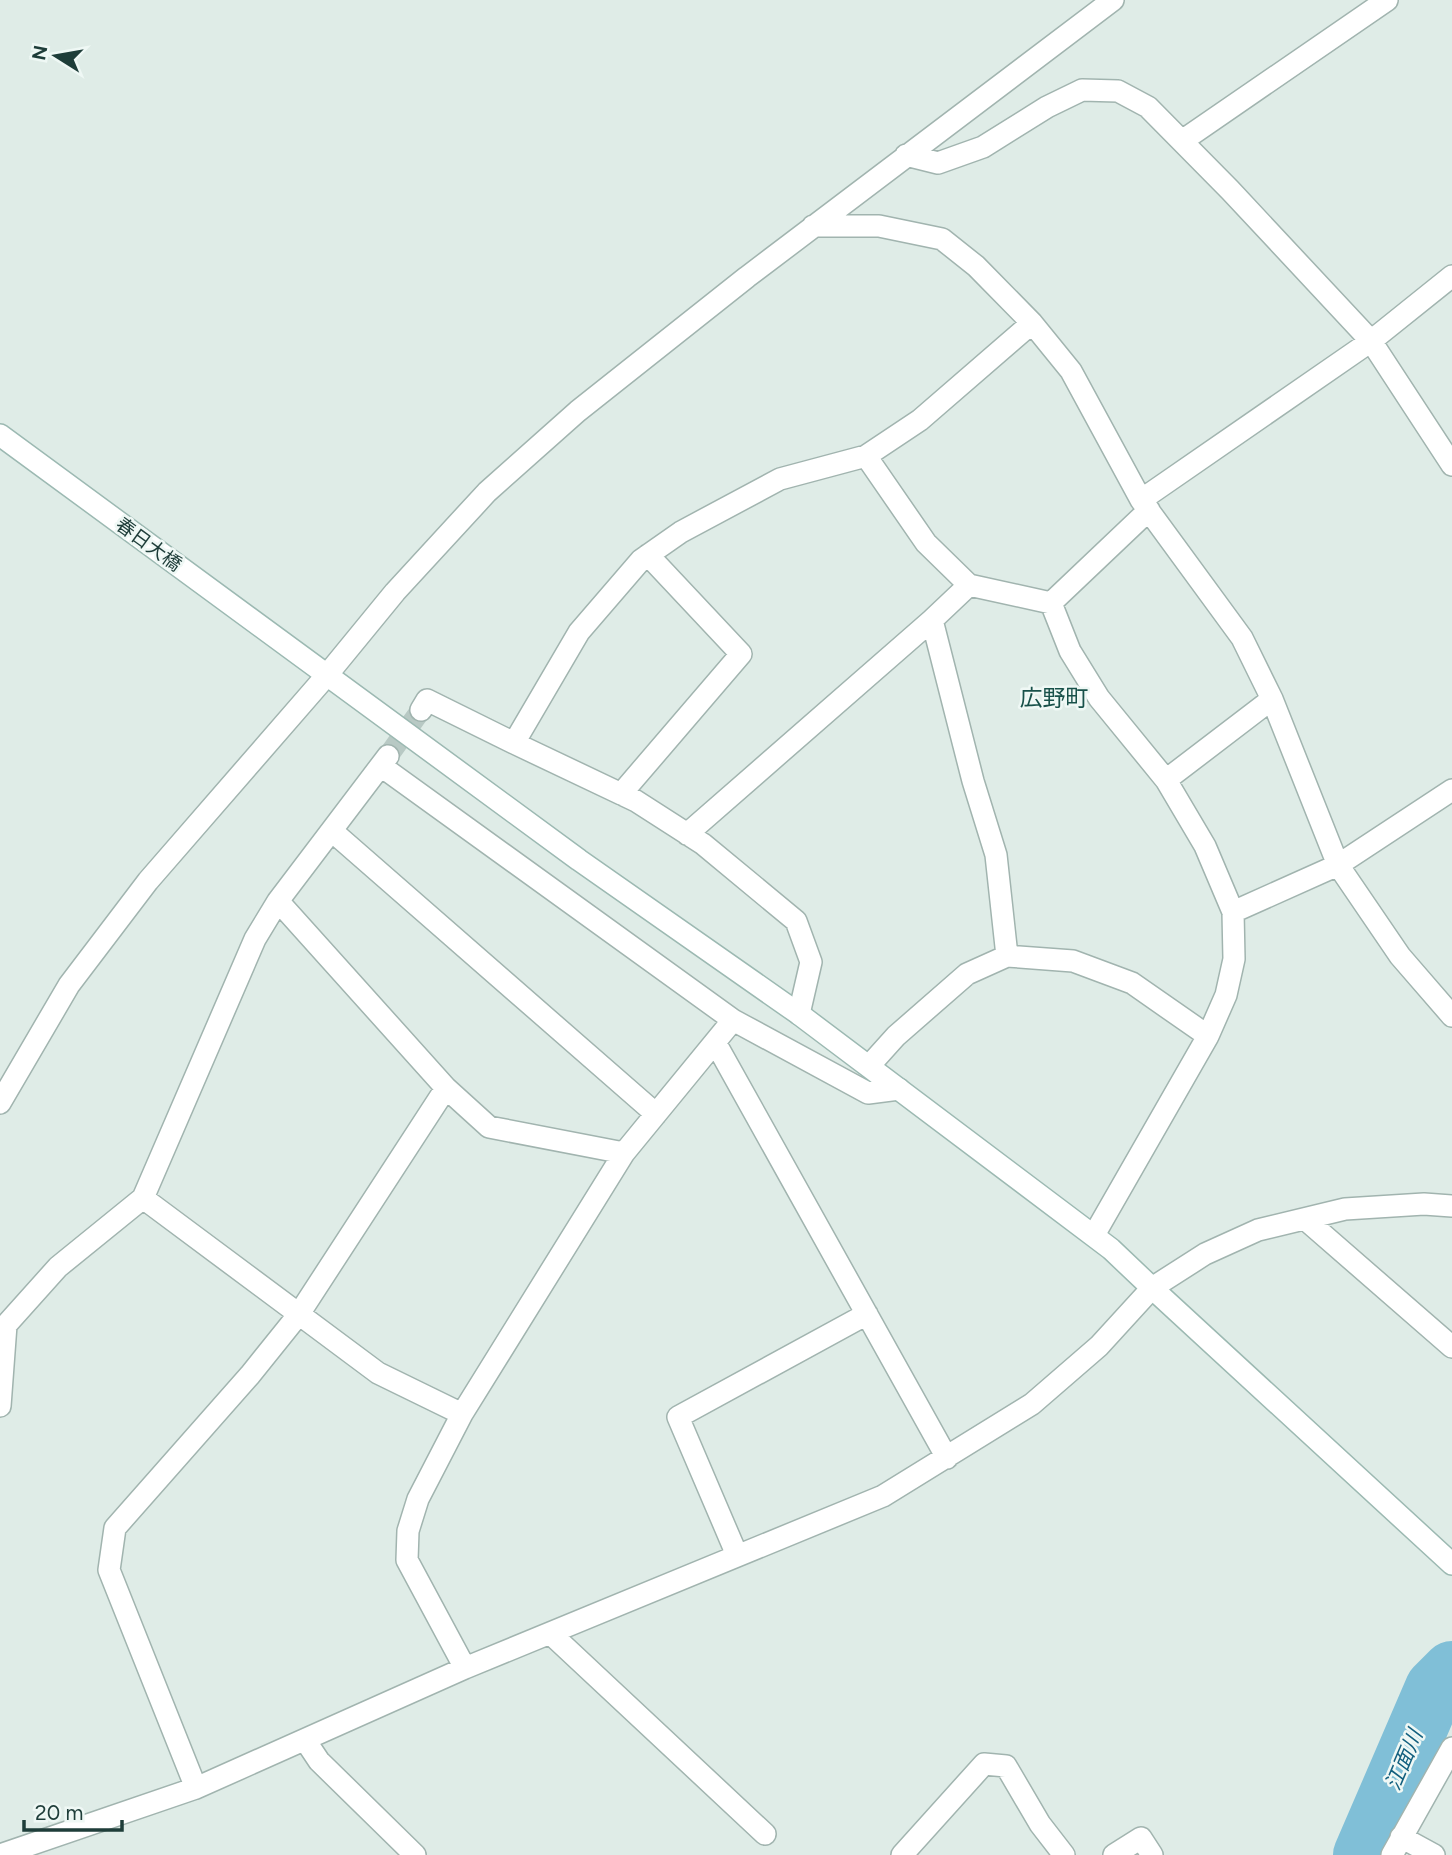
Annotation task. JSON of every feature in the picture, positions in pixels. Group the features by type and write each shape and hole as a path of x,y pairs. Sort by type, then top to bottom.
{"street":[{"path":"0,1103 69,985 148,881 395,592 487,492 578,411 747,276 1113,0"},
{"path":"1182,141 1387,0"},
{"path":"906,155 938,163 983,147 1047,107 1082,90 1118,91 1148,107 1230,190 1371,341 1452,465"},
{"path":"813,226 879,226 942,239 976,266 1032,323 1071,371 1145,505 1242,638 1272,699 1338,865 1400,956 1452,1016"},
{"path":"1051,603 1145,505 1371,341 1452,276"},
{"path":"514,743 579,632 641,560 681,531 780,479 866,456 920,420 1032,323"},
{"name":"春日大橋","path":"0,435 579,860 799,1014 1111,1248 1452,1564"},
{"path":"866,456 926,543 969,585 1051,603"},
{"path":"621,794 741,654 648,555"},
{"path":"687,834 969,585"},
{"path":"1051,603 1070,651 1100,698 1166,780 1205,846 1233,912 1234,959 1226,995 1208,1036 1094,1235"},
{"path":"932,620 973,781 996,855 1007,956"},
{"path":"1166,780 1272,699"},
{"path":"421,710 427,701 636,801 703,844 796,921 811,962 799,1014"},
{"path":"0,1406 6,1325 58,1267 143,1198 255,939 278,901 385,761 733,1020 867,1093 899,1089"},
{"path":"1233,912 1338,865 1450,796"},
{"path":"332,831 656,1114"},
{"path":"278,901 446,1088 489,1127 624,1153"},
{"path":"869,1066 897,1036 967,974 1007,956 1073,961 1132,983 1208,1036"},
{"path":"465,1668 407,1560 408,1531 418,1499 462,1414 624,1153 733,1020"},
{"path":"715,1042 947,1458"},
{"path":"196,1788 109,1570 115,1528 250,1375 299,1314 446,1088"},
{"path":"143,1198 378,1373 462,1414"},
{"path":"0,1855 196,1788 465,1668 883,1496 1032,1404 1099,1346 1152,1288 1205,1254 1258,1230 1345,1209 1424,1204 1452,1206"},
{"path":"1305,1219 1452,1347"},
{"path":"737,1555 678,1417 867,1314"},
{"path":"550,1633 765,1834"},
{"path":"305,1740 319,1762 415,1855"},
{"path":"1434,1855 1396,1846 1452,1748"},
{"path":"902,1855 984,1765 1006,1766 1040,1824 1065,1855"},
{"path":"1114,1855 1141,1838 1152,1855"}],"waterway":[{"name":"江面川","path":"1363,1855 1435,1688 1452,1671"}],"tunnel":[{"path":"388,756 421,710"}],"district":[{"name":"広野町","path":"1054,698"}]}
